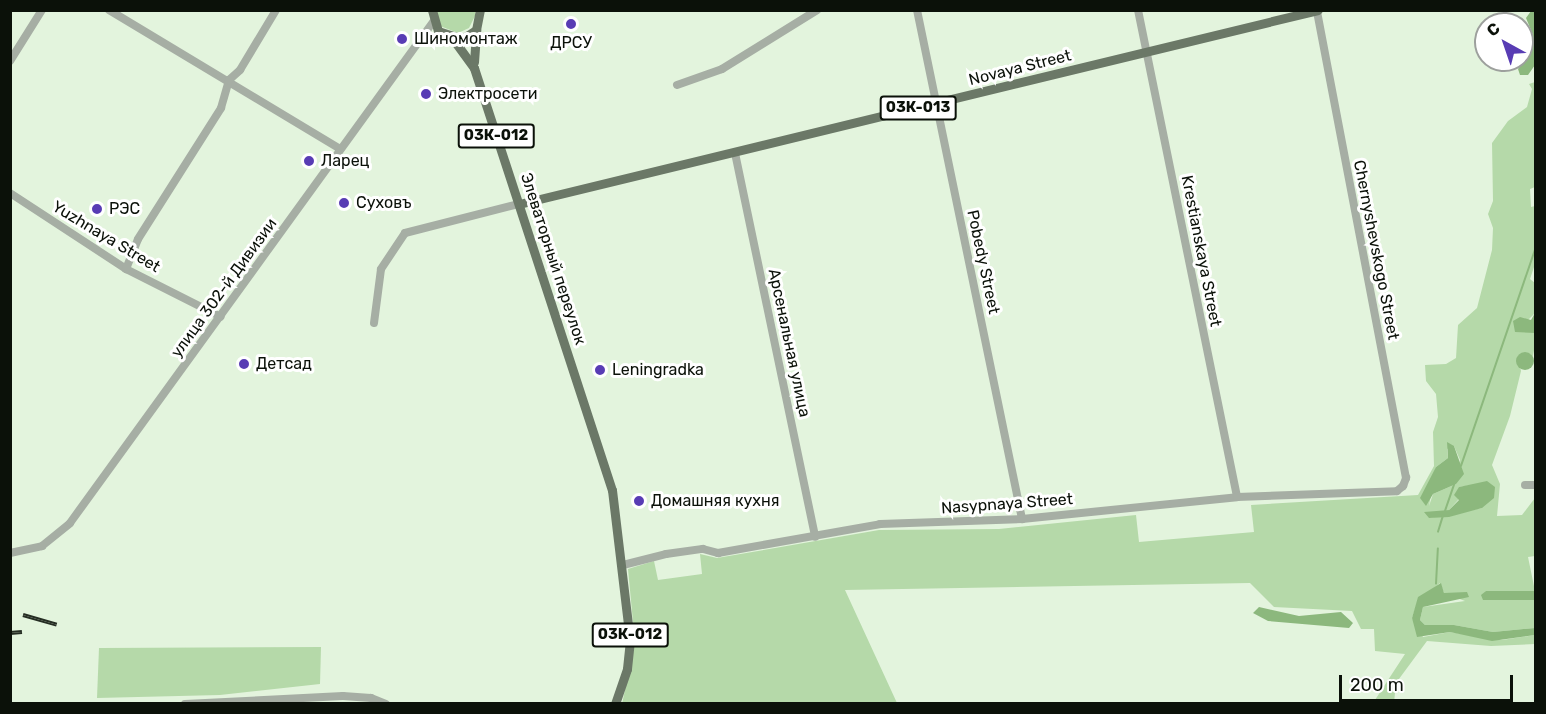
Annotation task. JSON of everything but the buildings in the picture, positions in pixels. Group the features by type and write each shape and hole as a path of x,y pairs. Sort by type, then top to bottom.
{"main road":[{"path":"432,10 433,22 438,31 453,39 462,39 476,30"},
{"name":"Элеваторный переулок","path":"474,68 476,30 480,10"},
{"name":"Novaya Street","path":"519,204 1317,11"},
{"name":"Элеваторный переулок","path":"453,39 474,68 609,477 623,565"},
{"name":"03К-012","path":"615,704 627,669 630,640 623,565"}],"street":[{"path":"10,61 42,10"},
{"path":"109,10 229,80 340,149"},
{"path":"126,269 138,239 221,108 229,80 240,70 276,10"},
{"path":"677,85 722,69 818,10"},
{"name":"Pobedy Street","path":"916,10 1022,519"},
{"name":"Krestianskaya Street","path":"1138,10 1237,497"},
{"name":"Chernyshevskogo Street","path":"1317,11 1406,478 1397,491"},
{"name":"улица 302-й Дивизии","path":"10,553 42,546 70,523 221,317 340,149 423,40 433,22"},
{"name":"улица 302-й Дивизии","path":"423,40 438,31"},
{"name":"Арсенальная улица","path":"735,153 815,537"},
{"name":"Yuzhnaya Street","path":"10,194 126,269 221,317"},
{"path":"374,323 381,268 405,233 519,204"},
{"path":"1525,485 1536,484"},
{"name":"Nasypnaya Street","path":"623,565 666,554 703,549 718,553 880,524 1022,519 1237,497 1397,491"},
{"path":"185,704 351,696 386,704"}],"shaded area":[{"path":"436,11 475,11 475,16 469,28 458,33 440,26"},
{"path":"1535,11 1534,66 1534,12 1530,12"},
{"path":"1519,72 1530,72 1528,75 1520,75"},
{"path":"1535,82 1535,187 1530,189 1531,207 1535,206 1535,264 1530,279 1535,283 1535,313 1526,322 1520,317 1535,333 1535,346 1532,360 1531,354 1518,355 1521,371 1510,416 1492,465 1500,484 1497,516 1522,515 1535,498 1535,556 1528,557 1535,591 1486,591 1483,600 1535,600 1535,628 1493,632 1454,625 1425,625 1420,620 1423,607 1465,601 1444,593 1440,583 1417,603 1412,618 1423,637 1450,632 1502,640 1535,635 1535,644 1491,646 1427,641 1396,683 1394,703 1373,703 1405,654 1375,651 1374,629 1361,629 1352,611 1274,607 1250,583 845,590 897,703 622,704 635,643 628,569 654,561 658,580 702,574 700,554 717,558 879,530 999,529 1136,515 1139,542 1254,532 1251,505 1418,495 1434,466 1433,432 1438,417 1436,394 1426,381 1425,365 1446,364 1456,358 1458,325 1477,308 1492,250 1493,228 1488,214 1493,201 1492,143 1508,121 1527,107 1532,89 1529,84","holes":["1454,446 1460,460 1456,484 1433,494 1429,506 1436,467 1448,458 1447,449","1479,484 1482,508 1429,518 1449,510 1459,499 1459,487"]},
{"path":"1535,313 1535,333 1515,332 1513,321 1520,317 1531,320"},
{"path":"1525,352 1531,355 1534,361 1531,367 1525,370 1519,367 1516,361 1519,355"},
{"path":"1447,442 1454,446 1464,474 1456,484 1433,494 1426,506 1420,498 1436,467 1448,458"},
{"path":"1487,481 1495,487 1494,498 1482,508 1449,517 1429,518 1424,512 1449,510 1459,500 1454,495 1459,487"},
{"path":"1441,583 1444,593 1467,592 1469,597 1423,607 1420,620 1425,625 1454,625 1493,632 1535,628 1535,635 1492,641 1450,632 1417,637 1412,618 1418,597"},
{"path":"1486,591 1535,591 1535,600 1483,600 1481,595"},
{"path":"1259,607 1299,616 1341,612 1353,623 1349,628 1268,621 1253,613"},
{"path":"321,647 320,684 220,695 97,698 99,648"}],"waterway":[{"path":"1461,466 1536,247"},
{"path":"1445,511 1454,485"},
{"path":"1438,532 1443,516"},
{"path":"1436,584 1438,549"}],"railway":[{"path":"23,615 57,625"},
{"path":"10,633 22,632"}],"place":[{"name":"ДРСУ","path":"571,24"},
{"name":"Шиномонтаж","path":"402,39"},
{"name":"Электросети","path":"426,94"},
{"name":"Ларец","path":"309,161"},
{"name":"Суховъ","path":"344,203"},
{"name":"РЭС","path":"97,209"},
{"name":"Детсад","path":"244,364"},
{"name":"Leningradka","path":"600,370"},
{"name":"Домашняя кухня","path":"639,501"}]}
